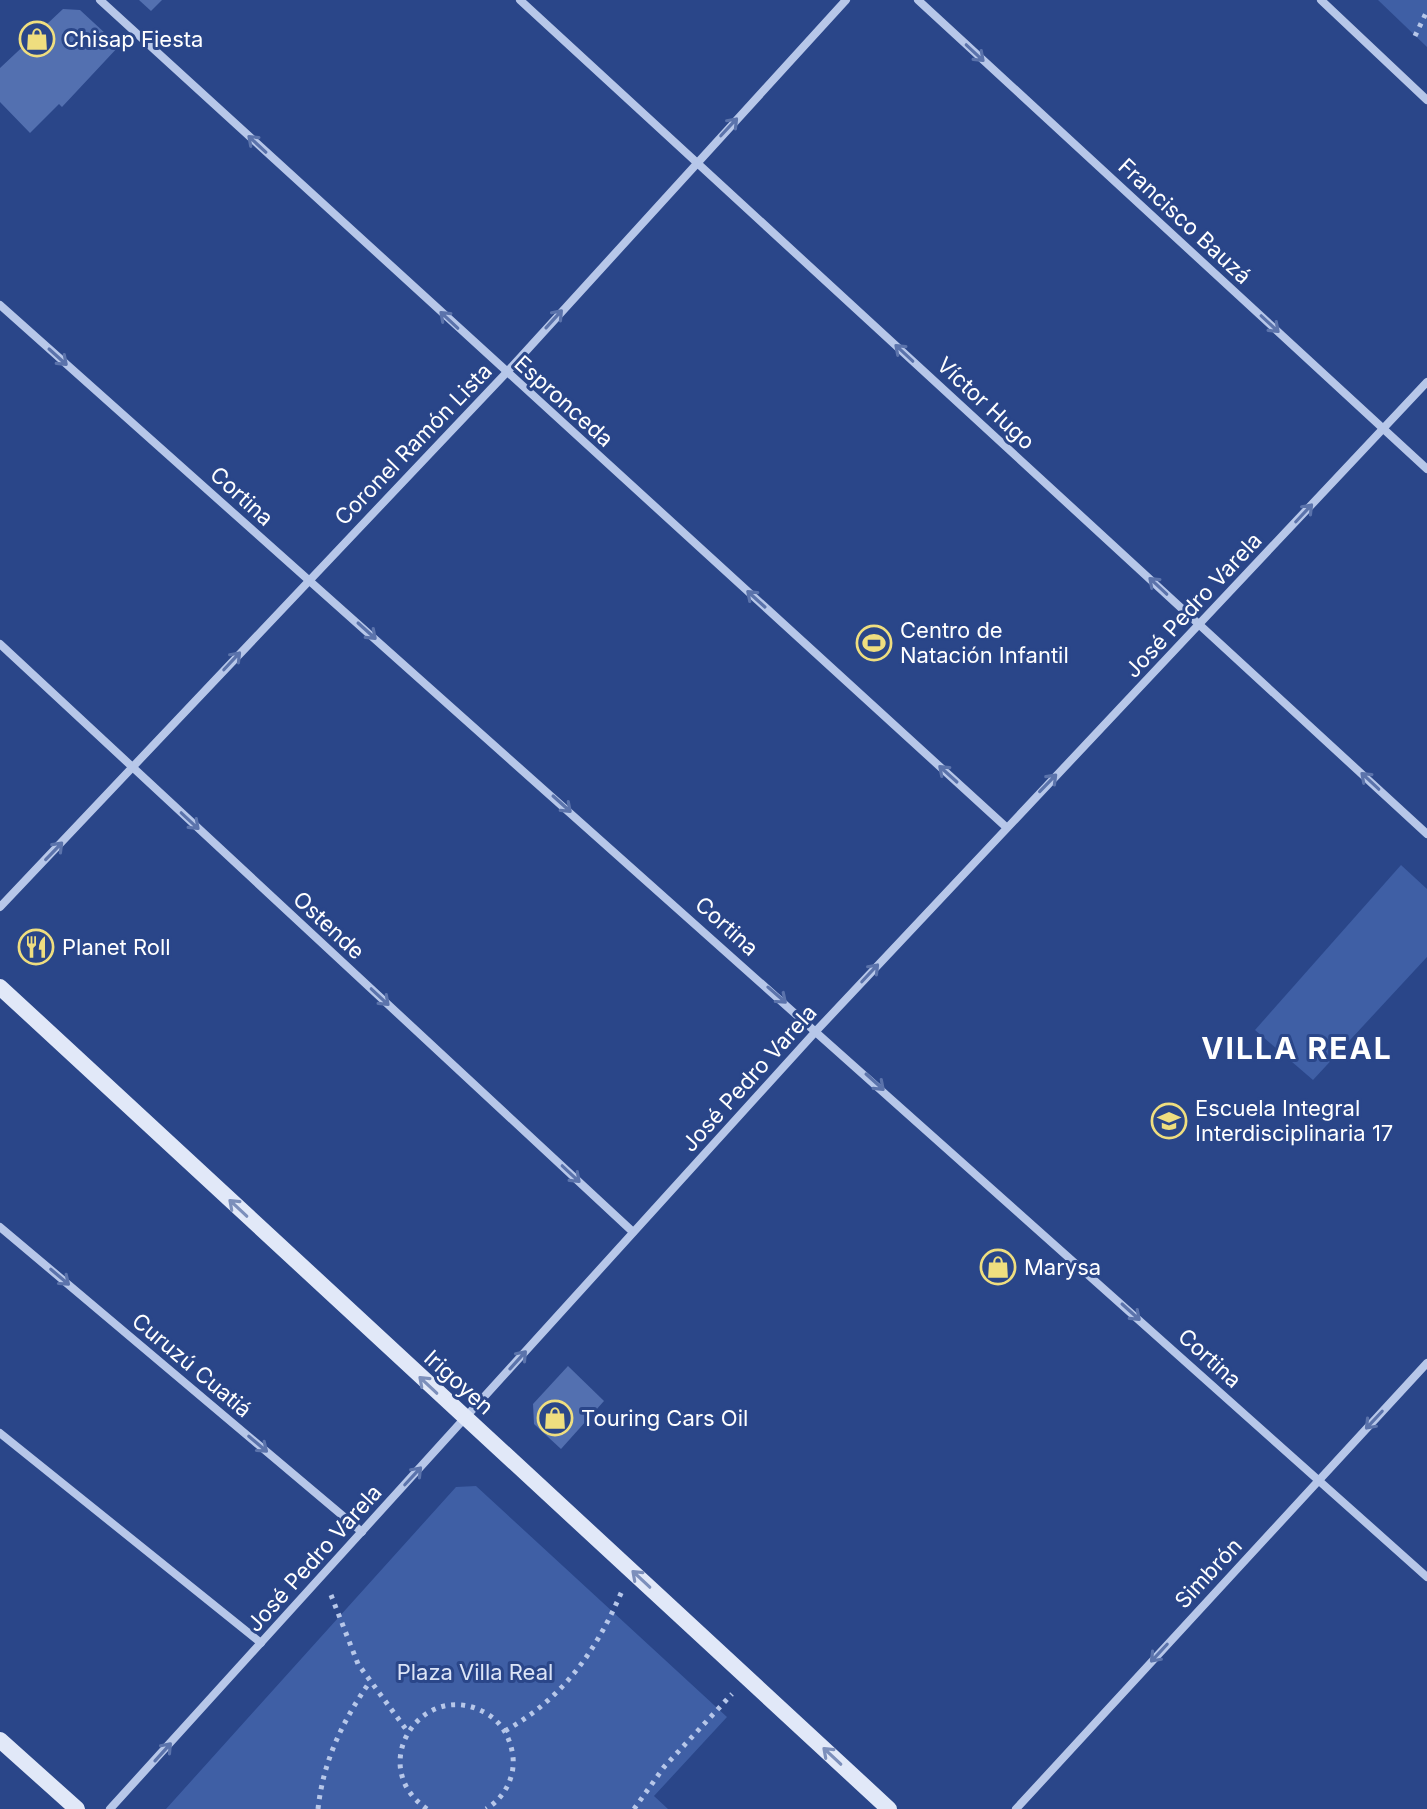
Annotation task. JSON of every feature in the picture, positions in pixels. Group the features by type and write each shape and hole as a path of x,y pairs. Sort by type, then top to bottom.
{"street":[{"name":"Espronceda","path":"100,0 1006,827"},
{"name":"Víctor Hugo","path":"520,0 1427,834"},
{"name":"Coronel Ramón Lista","path":"0,907 507,372 846,0"},
{"name":"Francisco Bauzá","path":"918,0 1427,469"},
{"path":"1321,0 1427,100"},
{"name":"Cortina","path":"0,305 817,1030 1427,1577"},
{"name":"José Pedro Varela","path":"110,1809 817,1030 1427,382"},
{"name":"Ostende","path":"0,644 633,1232"},
{"name":"Irigoyen","path":"0,987 889,1809"},
{"name":"Curuzú Cuatiá","path":"0,1227 362,1532"},
{"name":"Simbrón","path":"1016,1809 1427,1363"},
{"path":"0,1433 261,1643"},
{"path":"0,1740 77,1809"}],"path":[{"path":"1415,36 1427,11"},
{"path":"505,1731 564,1688 607,1624 632,1570"},
{"path":"324,1573 348,1643 369,1683 408,1732"},
{"path":"634,1809 664,1767 748,1677"},
{"path":"318,1809 326,1764 337,1736 369,1683"},
{"path":"427,1809 408,1791 402,1778 401,1747 419,1719 448,1705 481,1710 505,1731 512,1746 510,1780 502,1795 486,1809"}],"green space":[{"path":"1378,0 1427,0 1427,47"},
{"path":"1401,865 1427,889 1427,957 1313,1080 1255,1030"},
{"name":"Plaza Villa Real","path":"476,1486 727,1717 654,1796 668,1809 166,1809 456,1487"}],"building":[{"path":"139,0 162,0 151,11"},
{"path":"63,9 80,10 119,46 62,107 59,104 30,133 0,102 0,68"},
{"path":"568,1366 604,1401 561,1449 534,1424 533,1404"}],"place":[{"name":"Chisap Fiesta","path":"37,39"},
{"name":"Centro de Natación Infantil","path":"874,643"},
{"name":"Planet Roll","path":"36,947"},
{"name":"Escuela Integral Interdisciplinaria 17","path":"1169,1121"},
{"name":"Marysa","path":"998,1267"},
{"name":"Touring Cars Oil","path":"555,1418"}],"district":[{"name":"VILLA REAL","path":"1297,1049"}]}
